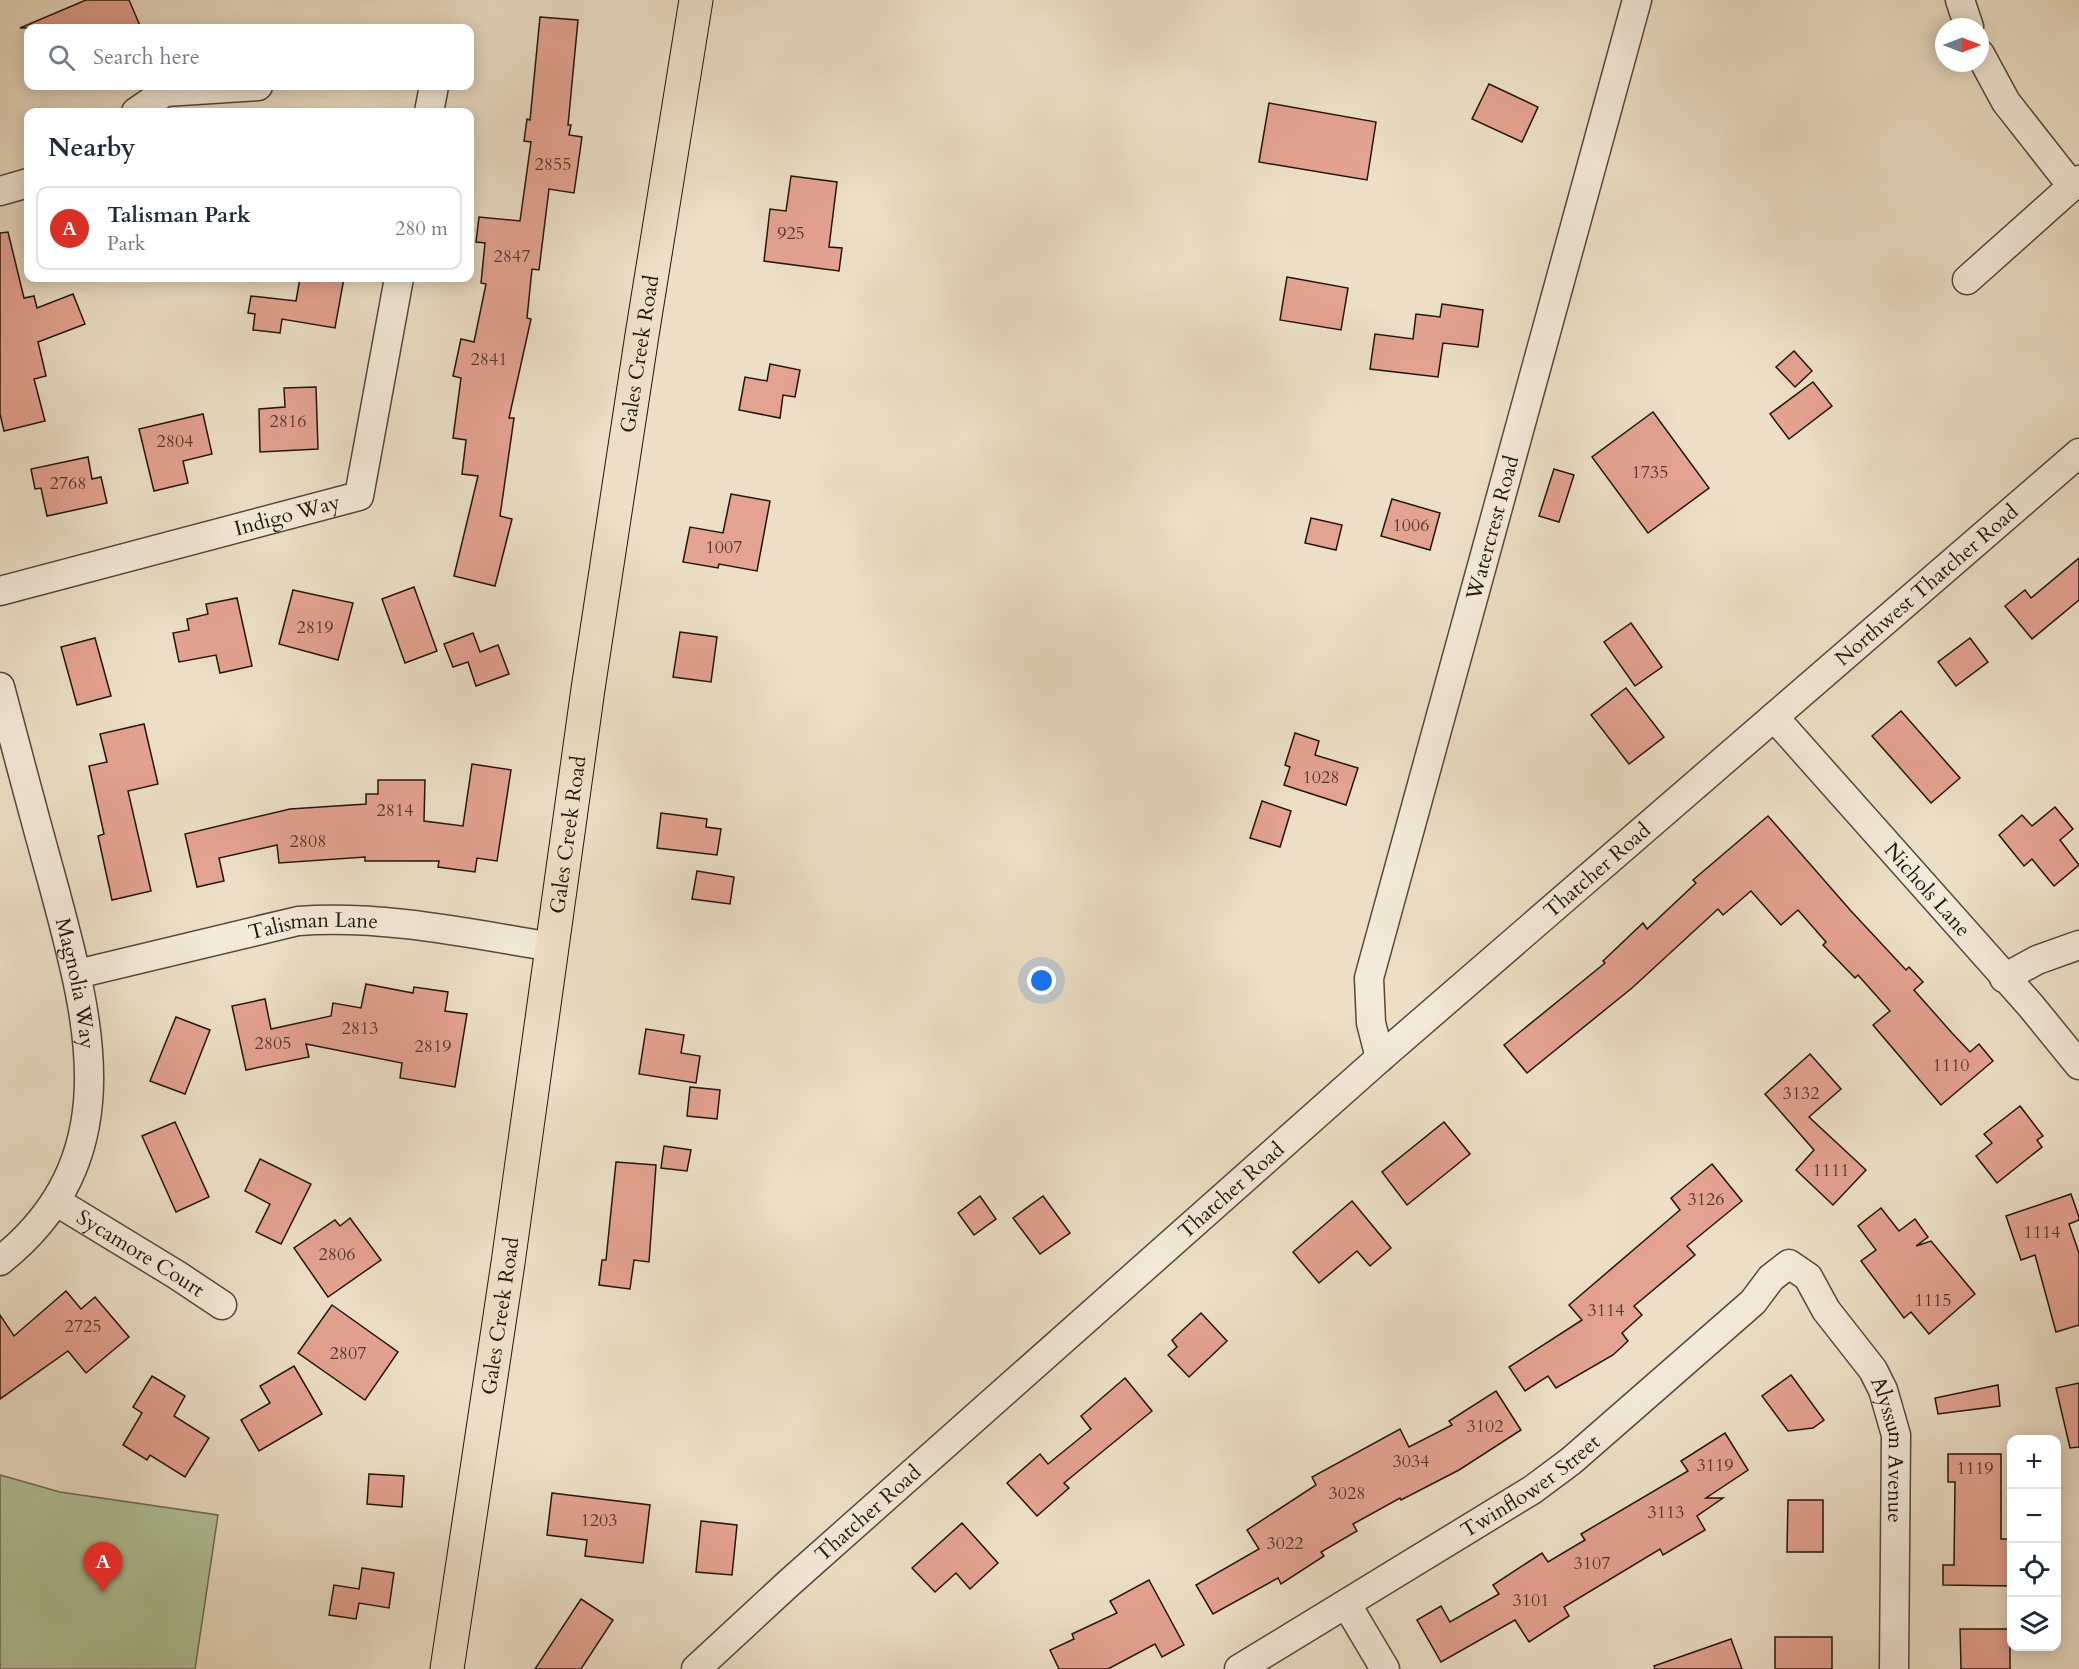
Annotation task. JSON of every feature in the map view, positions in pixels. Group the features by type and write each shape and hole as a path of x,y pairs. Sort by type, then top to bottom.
{"main road":[{"name":"Gales Creek Road","path":"447,1669 508,1263 636,370 696,0"}],"street":[{"name":"Watercrest Road","path":"1380,1058 1371,1023 1369,978 1637,0"},
{"path":"1960,0 1966,18"},
{"path":"1967,280 2075,183 2006,102 1989,71"},
{"path":"142,108 165,92 196,90"},
{"path":"430,108 433,90"},
{"path":"0,191 24,184"},
{"name":"Indigo Way","path":"0,591 360,496 398,282"},
{"name":"Northwest Thatcher Road","path":"1774,717 2079,453"},
{"name":"Magnolia Way","path":"0,687 77,974 87,1024 89,1068 85,1123 75,1161 57,1202 31,1233 0,1261"},
{"name":"Thatcher Road","path":"696,1669 798,1575 1380,1058 1774,717"},
{"name":"Nichols Lane","path":"1774,717 2079,1065"},
{"name":"Talisman Lane","path":"77,974 298,921 335,918 395,921 552,947"},
{"path":"2004,978 2037,960 2079,945"},
{"name":"Sycamore Court","path":"57,1202 222,1305"},
{"name":"Twinflower Street","path":"1239,1669 1532,1490 1570,1461 1753,1302 1771,1278 1789,1264"},
{"name":"Alyssum Avenue","path":"1789,1264 1808,1277 1826,1310 1862,1355 1883,1390 1892,1416 1896,1435 1894,1669"},
{"path":"1347,1605 1385,1669"}],"green space":[{"path":"0,1475 60,1492 218,1515 195,1669 0,1669"}],"building":[{"path":"86,0 129,0 139,24 29,24"},
{"path":"540,17 578,20 568,125 571,125 569,135 582,137 574,193 549,189 539,270 532,269 527,318 531,319 509,418 514,418 500,516 512,519 495,586 454,576 478,476 462,474 466,440 453,438 461,378 453,376 461,339 474,342 486,284 481,283 485,243 476,242 479,217 520,221 531,142 524,141 527,119 530,120"},
{"path":"1489,84 1538,107 1522,142 1472,119"},
{"path":"1269,103 1376,122 1367,180 1259,162"},
{"path":"791,176 837,182 829,247 842,248 839,271 764,261 770,209 786,211"},
{"path":"8,232 24,298 34,296 37,308 73,294 85,324 38,342 46,376 34,379 45,421 4,431 0,414 0,233"},
{"path":"1287,277 1348,288 1341,330 1280,320"},
{"path":"299,282 343,282 335,328 282,319 280,333 253,330 255,314 248,313 251,296 296,301"},
{"path":"1442,304 1483,310 1478,347 1443,343 1438,377 1370,369 1375,334 1413,339 1416,314 1440,317"},
{"path":"1794,351 1812,371 1795,387 1776,367"},
{"path":"770,364 800,370 795,397 783,395 780,418 739,410 745,377 767,381"},
{"path":"1813,382 1832,406 1789,439 1770,414"},
{"path":"316,387 318,449 260,452 259,409 285,407 284,388"},
{"path":"1653,412 1709,488 1648,533 1592,457"},
{"path":"203,414 212,454 183,461 188,483 154,491 139,429"},
{"path":"88,457 92,479 101,477 107,503 47,516 41,488 35,489 31,469"},
{"path":"1554,469 1574,475 1559,522 1539,516"},
{"path":"731,494 770,501 757,571 719,564 718,568 683,562 690,527 723,533"},
{"path":"1392,499 1440,513 1430,550 1381,536"},
{"path":"1311,518 1342,525 1336,550 1305,543"},
{"path":"2079,558 2079,600 2032,639 2005,606 2025,590 2031,598"},
{"path":"414,587 437,651 405,663 382,599"},
{"path":"293,590 353,603 338,660 279,644"},
{"path":"237,598 252,666 220,673 216,655 179,662 173,633 189,630 187,619 208,614 206,604"},
{"path":"1631,623 1662,667 1635,686 1604,642"},
{"path":"680,632 717,637 711,682 673,677"},
{"path":"473,633 480,652 498,645 509,674 476,686 468,662 453,667 444,644"},
{"path":"95,638 111,696 77,705 61,647"},
{"path":"1970,638 1988,662 1956,686 1938,662"},
{"path":"1626,688 1664,737 1629,764 1591,715"},
{"path":"1901,711 1960,778 1931,803 1872,736"},
{"path":"144,724 158,784 128,791 151,891 112,900 98,836 104,834 89,766 107,762 100,734"},
{"path":"1295,733 1319,741 1315,755 1358,768 1346,805 1284,785 1290,767 1285,765"},
{"path":"472,764 511,770 497,861 477,858 475,872 438,867 439,861 365,861 365,857 279,863 277,845 219,858 224,881 197,887 185,834 290,809 366,804 366,794 378,794 378,780 425,780 424,821 463,826"},
{"path":"1262,801 1291,811 1280,847 1250,838"},
{"path":"2055,807 2073,829 2060,840 2079,865 2054,886 2032,859 2024,866 1999,835 2022,815 2032,826"},
{"path":"661,813 707,819 706,827 721,829 717,855 657,848"},
{"path":"1768,816 1906,970 1909,967 1923,982 1914,990 1952,1033 1970,1052 1979,1044 1993,1061 1941,1105 1873,1025 1890,1011 1858,975 1855,978 1823,945 1826,942 1798,910 1781,925 1751,891 1723,915 1718,909 1632,988 1527,1073 1504,1045 1605,963 1603,961 1643,923 1647,929 1696,883 1693,880"},
{"path":"697,871 734,877 730,904 692,899"},
{"path":"366,984 413,993 414,987 448,992 445,1011 467,1014 455,1087 400,1078 402,1063 306,1044 309,1057 246,1070 232,1006 265,999 271,1029 331,1016 333,1003 361,1008"},
{"path":"176,1017 210,1030 185,1094 150,1081"},
{"path":"646,1029 684,1035 681,1053 700,1056 696,1083 639,1074"},
{"path":"1810,1054 1841,1089 1809,1117 1866,1170 1833,1205 1796,1170 1814,1150 1765,1094"},
{"path":"690,1087 720,1090 717,1119 687,1116"},
{"path":"2020,1106 2043,1136 2037,1140 2042,1147 1997,1183 1976,1156 1992,1143 1984,1134"},
{"path":"175,1122 209,1197 176,1212 142,1136"},
{"path":"1444,1122 1470,1154 1407,1205 1382,1172"},
{"path":"664,1146 691,1150 687,1171 661,1168"},
{"path":"260,1159 311,1184 281,1244 256,1232 270,1204 245,1191"},
{"path":"616,1162 656,1165 649,1262 634,1260 630,1289 599,1285 602,1260 606,1260"},
{"path":"1712,1164 1742,1201 1687,1246 1695,1255 1634,1306 1642,1315 1622,1333 1628,1341 1613,1355 1556,1388 1548,1376 1525,1391 1509,1367 1582,1320 1569,1305 1680,1210 1671,1198"},
{"path":"2071,1194 2079,1217 2079,1220 2069,1224 2079,1253 2079,1325 2056,1332 2035,1255 2021,1260 2006,1216"},
{"path":"980,1196 996,1219 974,1235 958,1213"},
{"path":"1043,1196 1070,1233 1040,1254 1013,1218"},
{"path":"1352,1201 1391,1248 1370,1266 1357,1251 1319,1283 1293,1252"},
{"path":"1881,1208 1899,1231 1915,1219 1928,1237 1916,1246 1931,1241 1975,1294 1929,1334 1911,1312 1904,1318 1861,1261 1876,1250 1858,1226"},
{"path":"350,1218 381,1260 328,1297 294,1248 335,1220 340,1226"},
{"path":"66,1291 81,1309 95,1297 129,1337 86,1373 68,1351 0,1399 0,1315 14,1336"},
{"path":"332,1305 398,1352 365,1400 298,1353"},
{"path":"1201,1313 1227,1341 1189,1377 1168,1355 1177,1347 1172,1340"},
{"path":"294,1366 322,1414 259,1451 241,1420 270,1403 260,1386"},
{"path":"1791,1375 1824,1420 1813,1428 1788,1431 1762,1396"},
{"path":"152,1376 185,1396 174,1416 209,1438 185,1477 150,1455 147,1460 123,1445 142,1413 133,1407"},
{"path":"1125,1378 1152,1411 1064,1483 1069,1488 1037,1516 1007,1483 1040,1454 1048,1464 1091,1429 1081,1416"},
{"path":"2079,1383 2079,1447 2070,1448 2056,1388"},
{"path":"1998,1385 2000,1406 1938,1414 1935,1398"},
{"path":"1496,1391 1521,1430 1459,1470 1401,1500 1400,1498 1353,1524 1357,1531 1321,1552 1324,1556 1281,1584 1278,1578 1213,1614 1196,1585 1259,1549 1247,1530 1316,1485 1312,1477 1400,1429 1409,1447 1452,1425 1449,1421"},
{"path":"1725,1433 1748,1470 1706,1498 1723,1498 1697,1516 1705,1530 1663,1555 1660,1549 1564,1607 1569,1616 1529,1642 1515,1620 1441,1662 1417,1620 1441,1606 1450,1622 1499,1594 1493,1585 1542,1553 1548,1562 1585,1540 1581,1534 1688,1471 1681,1461"},
{"path":"1948,1454 2001,1454 2001,1539 2007,1539 2007,1586 1943,1585 1943,1565 1954,1565 1955,1482 1948,1482"},
{"path":"369,1474 404,1476 402,1507 367,1504"},
{"path":"552,1493 650,1505 643,1563 585,1556 587,1540 547,1535"},
{"path":"1788,1500 1823,1500 1823,1552 1787,1552"},
{"path":"701,1521 737,1525 732,1575 696,1572"},
{"path":"962,1523 998,1563 970,1589 956,1573 935,1592 912,1568"},
{"path":"362,1568 394,1573 389,1608 359,1603 356,1619 329,1615 334,1585 359,1589"},
{"path":"1149,1580 1184,1645 1162,1657 1155,1644 1108,1669 1059,1669 1050,1650 1074,1639 1072,1634 1117,1613 1110,1601"},
{"path":"581,1599 613,1620 581,1669 535,1669"},
{"path":"1960,1629 2007,1629 2010,1669 1961,1669"},
{"path":"1775,1637 1832,1637 1832,1669 1775,1669"},
{"path":"1731,1639 1742,1669 1655,1669 1654,1666"}],"place":[{"name":"Talisman Park","path":"103,1592"}]}
